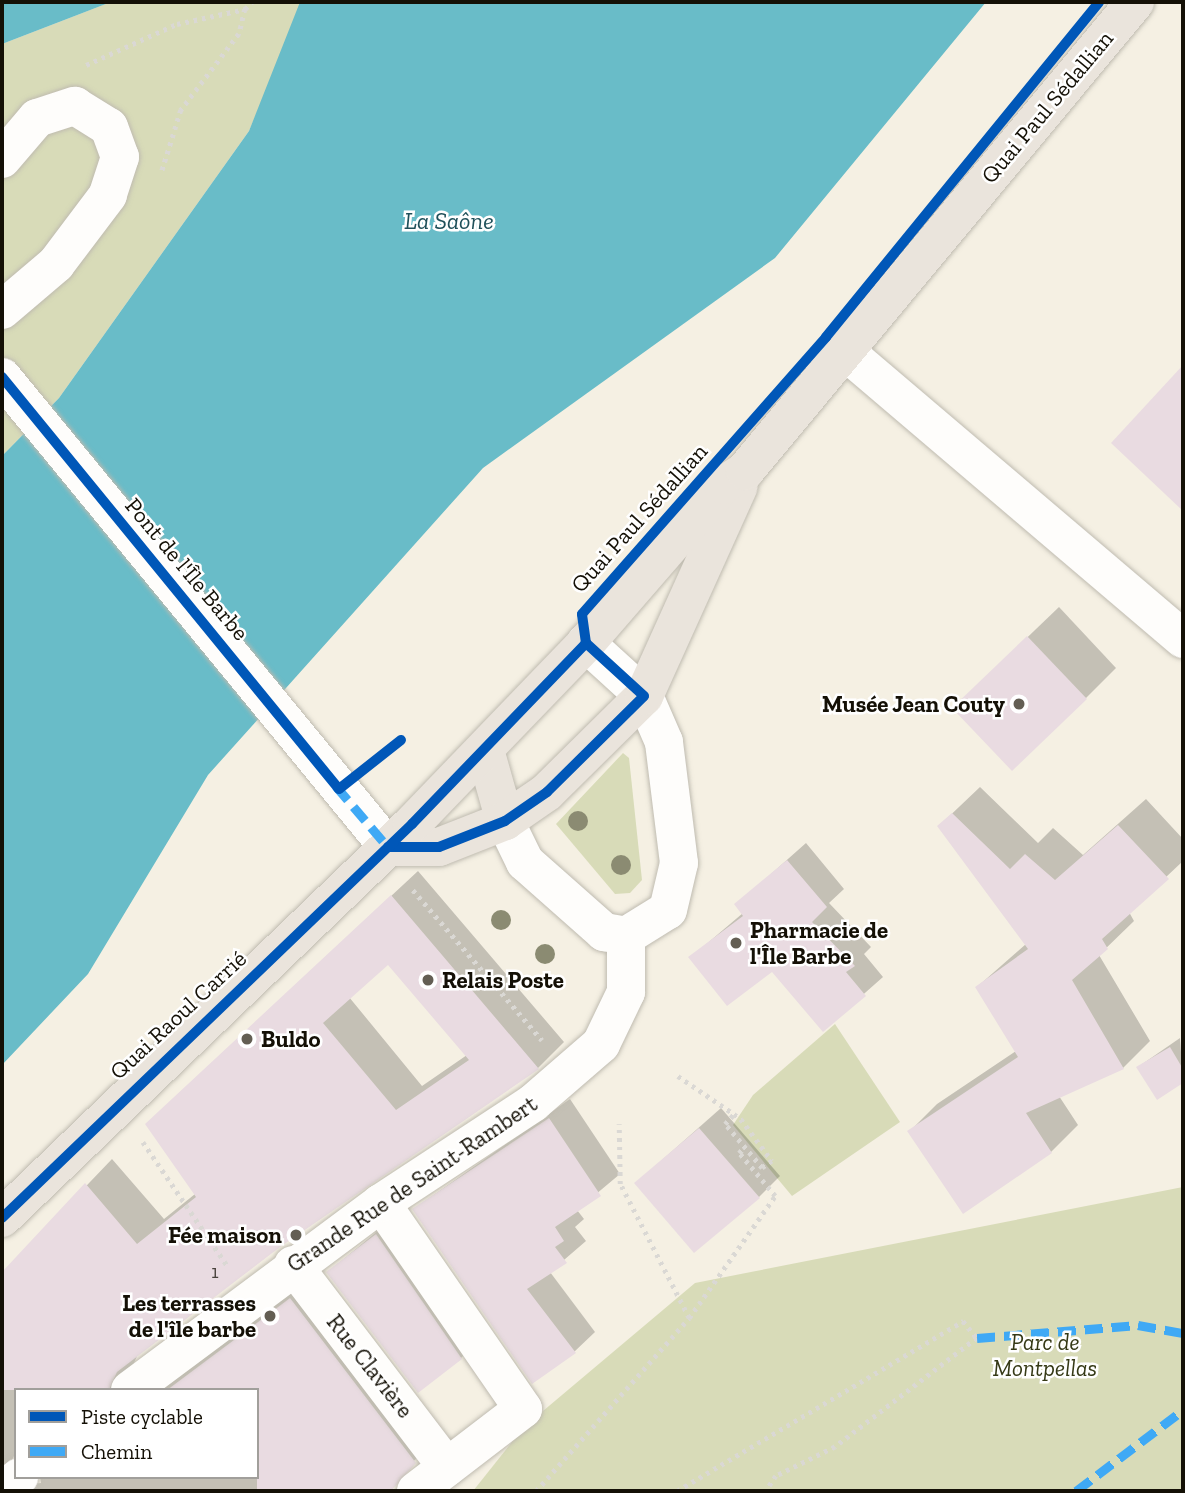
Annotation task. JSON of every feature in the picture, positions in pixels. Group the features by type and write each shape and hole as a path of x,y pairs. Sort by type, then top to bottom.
{"main road":[{"name":"Quai Paul Sédallian","path":"381,853 439,847 505,821 547,792 644,696 745,471 1135,2"},
{"name":"Quai Paul Sédallian","path":"381,853 485,750 586,643 723,485 745,471"},
{"path":"485,750 505,821"},
{"name":"Quai Raoul Carrié","path":"2,1217 133,1087 381,853"}],"street":[{"path":"2,159 37,118 75,106 109,127 120,157 108,195 56,264 2,310"},
{"path":"846,352 1183,639"},
{"name":"Pont de l'Île Barbe","path":"2,377 339,789 381,853"},
{"path":"505,821 526,862 604,932 626,936 668,909 679,863 664,742 644,696 586,643"},
{"name":"Grande Rue de Saint-Rambert","path":"133,1388 250,1297 380,1202 433,1174 569,1072 601,1044 621,1009 626,936"},
{"path":"380,1202 523,1409 416,1491"},
{"name":"Rue Clavière","path":"293,1265 447,1467"},
{"path":"2,1491 17,1479"}],"path":[{"path":"245,9 253,2"},
{"path":"381,853 569,1072"},
{"path":"678,1076 734,1114 772,1161 762,1168 724,1124 734,1114"},
{"path":"133,1087 155,1108 133,1129 250,1297"},
{"path":"619,1124 620,1184 689,1318"},
{"path":"536,1491 689,1318 775,1196 739,1153 744,1147"},
{"path":"677,1491 963,1321 976,1338 835,1447 776,1476 766,1491"}],"green space":[{"path":"111,2 300,2 300,12 249,131 59,398 2,456 2,44"},
{"path":"623,753 629,758 642,880 630,893 615,894 556,824"},
{"path":"835,1024 900,1122 792,1196 733,1125 753,1095"},
{"name":"Parc de Montpellas","path":"1183,1187 1183,1491 473,1491 524,1427 695,1283"}],"water":[{"path":"2,2 111,2 2,44"},
{"name":"La Saône","path":"300,2 986,2 775,258 483,468 208,775 88,974 2,1065 2,456 59,398 249,131"}],"building":[{"path":"1183,365 1183,511 1111,443"},
{"name":"Musée Jean Couty","path":"1027,636 1087,699 1012,771 952,708"},
{"path":"952,813 1010,869 1025,854 1055,880 1118,825 1169,879 1102,939 1108,949 1072,980 1124,1069 1026,1113 1052,1153 963,1214 907,1131 1018,1057 975,987 1028,949 937,826"},
{"path":"787,860 827,907 812,922 855,966 846,972 866,996 823,1032 772,972 727,1006 688,957 743,916 734,904"},
{"path":"391,895 539,1069 280,1247 117,1372 110,1388 2,1390 2,1272 85,1183 137,1244 196,1197 145,1124","holes":["388,965 469,1060 396,1110 323,1023"]},
{"path":"1170,1047 1183,1069 1183,1083 1157,1100 1136,1067"},
{"path":"549,1118 601,1196 555,1227 564,1241 555,1247 567,1263 527,1289 576,1353 532,1384 412,1209"},
{"path":"699,1128 760,1198 694,1253 634,1183"},
{"path":"376,1234 462,1359 418,1393 326,1272"},
{"path":"290,1298 416,1463 391,1491 257,1491 259,1388 170,1388"}],"marked path":[{"path":"336,786 388,847"},
{"path":"977,1338 1138,1325 1183,1333"},
{"path":"1076,1491 1183,1410"}],"cycle path":[{"path":"586,643 582,614 826,337 1099,2"},
{"path":"2,377 339,789 401,740"},
{"path":"388,847 439,847 505,821 547,792 644,696 586,643"},
{"path":"2,1218 412,824 586,643"}],"place":[{"name":"Musée Jean Couty","path":"1019,704"},
{"name":"Pharmacie de l'Île Barbe","path":"736,943"},
{"name":"Relais Poste","path":"428,980"},
{"name":"Buldo","path":"247,1039"},
{"name":"Fée maison","path":"296,1235"},
{"name":"Les terrasses de l'île barbe","path":"270,1316"}]}
